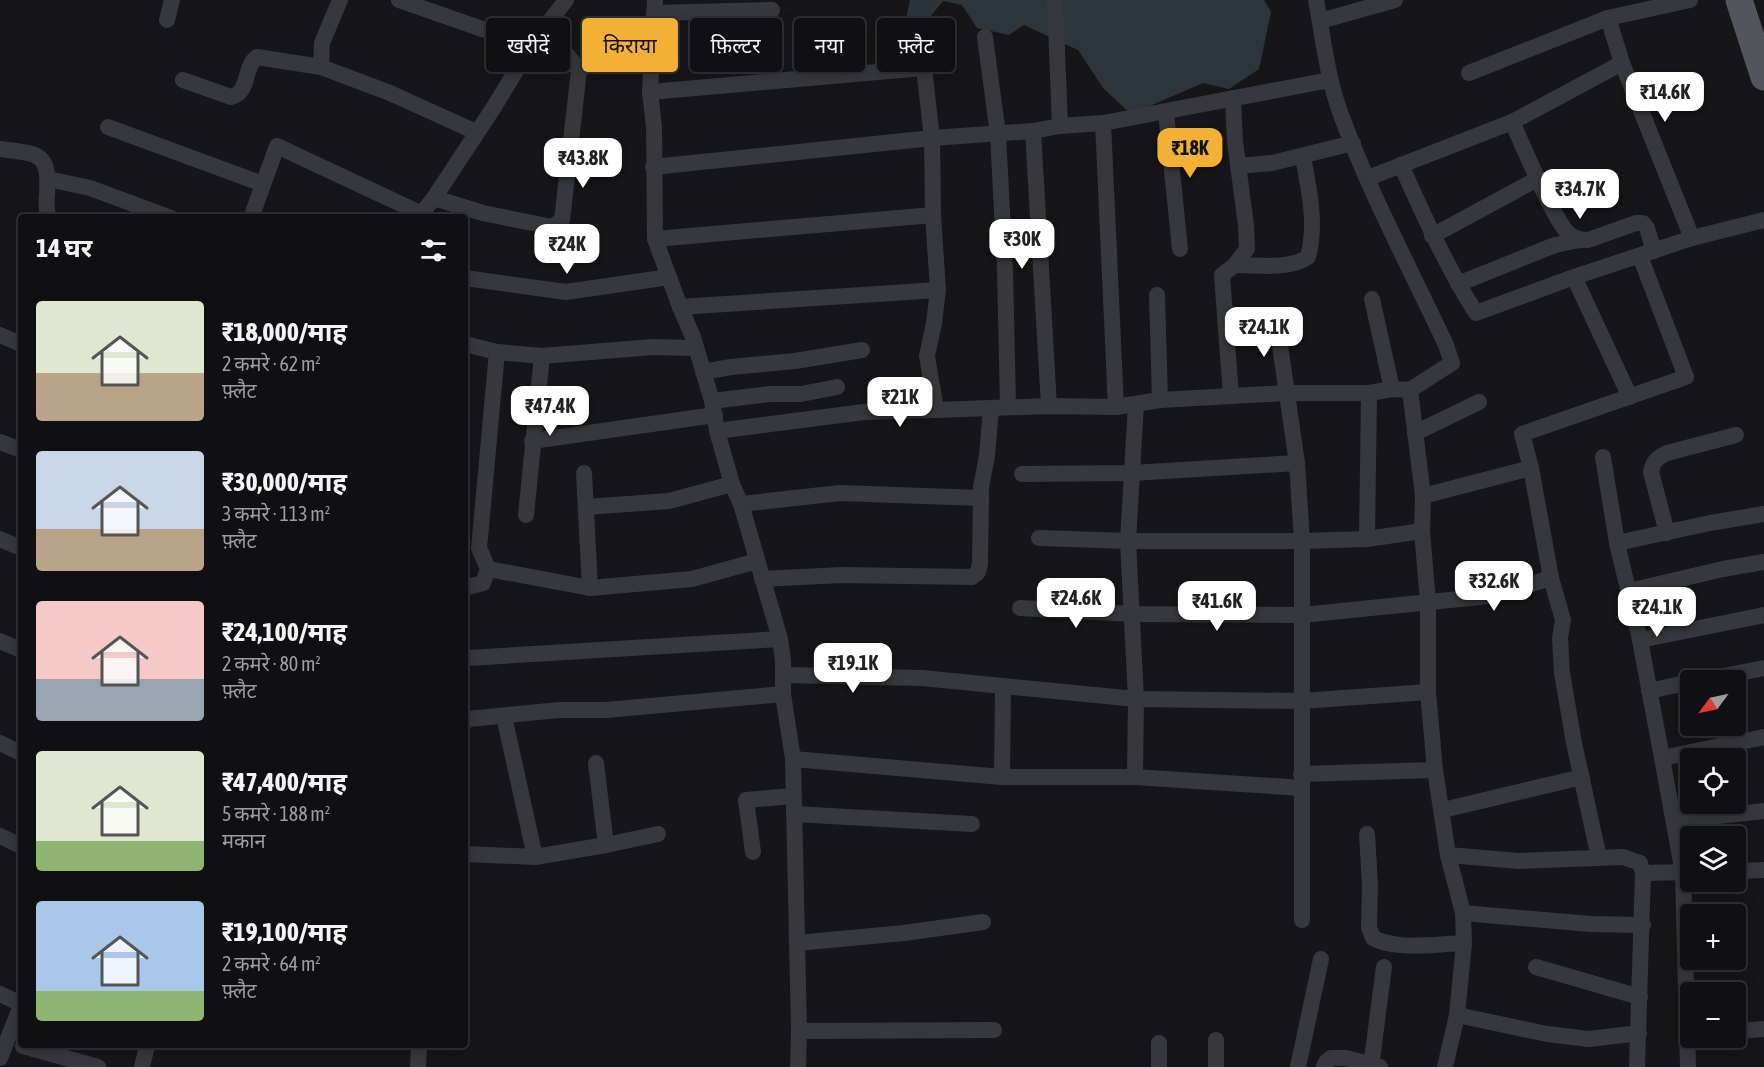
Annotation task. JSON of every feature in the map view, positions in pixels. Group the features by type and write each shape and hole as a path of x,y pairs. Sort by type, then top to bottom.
{"main road":[{"path":"1739,0 1764,77"}],"street":[{"path":"167,20 172,0"},
{"path":"321,67 322,43 340,0"},
{"path":"399,0 486,30"},
{"path":"552,18 566,0"},
{"path":"1055,0 1060,126"},
{"path":"532,441 715,415 1049,406 1116,407 1160,400 1287,393 1369,393 1392,389 1410,390 1452,363 1446,345 1339,111 1330,80 1316,0"},
{"path":"1320,21 1395,0"},
{"path":"1469,73 1608,18 1690,0"},
{"path":"772,10 655,7 650,92 654,127 655,239 693,337 732,484 741,504 780,639 784,675 783,694 793,759 798,1067"},
{"path":"1608,18 1622,63 1692,238"},
{"path":"762,579 842,575 972,577 978,572 981,498 999,408 1005,270 998,134 985,37"},
{"path":"183,80 231,97 238,96 243,90 251,61 257,57 321,67 390,93 476,132"},
{"path":"434,198 483,213 552,226 562,220 579,70 570,59"},
{"path":"1368,178 1512,122 1622,63"},
{"path":"420,214 434,198 514,72"},
{"path":"650,92 878,72"},
{"path":"924,72 932,138 933,214 938,290 927,356 936,410"},
{"path":"653,167 1103,123 1330,80"},
{"path":"1231,396 1222,275 1235,265 1247,249 1233,98"},
{"path":"1166,112 1180,249"},
{"path":"1512,122 1558,219 1570,235 1580,240"},
{"path":"1103,123 1116,407"},
{"path":"108,127 263,184"},
{"path":"1033,131 1049,406"},
{"path":"1238,166 1303,157 1353,143"},
{"path":"252,214 277,146 417,214"},
{"path":"0,149 34,155 45,162 48,179 46,207 48,214"},
{"path":"1235,265 1282,265 1300,262 1308,257 1311,248 1312,208 1303,157"},
{"path":"1401,165 1432,236 1476,313 1574,277 1692,238 1764,220"},
{"path":"1432,236 1539,178"},
{"path":"48,179 90,188 160,214"},
{"path":"655,239 933,214"},
{"path":"1458,284 1555,245 1588,240 1636,223 1643,223 1647,228 1647,253 1686,377 1522,434 1531,468 1551,578 1563,620 1560,638 1562,673 1599,858"},
{"path":"1574,277 1630,397"},
{"path":"468,278 566,292 669,278"},
{"path":"680,307 938,290"},
{"path":"1156,295 1160,400"},
{"path":"1372,299 1392,389"},
{"path":"1276,318 1297,463 1302,541 1302,920"},
{"path":"0,335 18,343"},
{"path":"468,345 497,352 542,356 653,347 695,348"},
{"path":"703,372 862,350"},
{"path":"468,587 483,583 488,569 479,548 497,352"},
{"path":"526,514 542,356"},
{"path":"715,415 771,394 801,394 837,387"},
{"path":"1410,390 1423,496 1422,531 1428,602 1428,692 1435,770 1443,810 1448,855 1463,913 1464,943 1457,1015 1444,1067"},
{"path":"1367,539 1369,393"},
{"path":"1415,433 1479,402"},
{"path":"1135,777 1136,699 1128,541 1136,404"},
{"path":"1667,533 1651,472 1652,464 1666,453 1736,435"},
{"path":"0,442 18,449"},
{"path":"1603,457 1617,543 1640,640 1680,845"},
{"path":"1022,474 1132,473 1297,463"},
{"path":"1423,496 1531,468"},
{"path":"584,472 590,588"},
{"path":"586,507 669,501 732,484"},
{"path":"741,504 840,493 981,498"},
{"path":"1617,543 1764,514"},
{"path":"1039,538 1128,541 1302,541 1367,539 1422,531"},
{"path":"0,539 18,547"},
{"path":"488,569 590,588 692,579 757,561"},
{"path":"1629,591 1764,561"},
{"path":"1020,608 1133,614 1302,615 1489,596 1551,578"},
{"path":"1640,640 1764,615"},
{"path":"468,658 780,639"},
{"path":"0,640 18,649"},
{"path":"1746,672 1764,668"},
{"path":"784,675 922,678 1136,699 1301,701 1428,692"},
{"path":"1649,691 1680,684"},
{"path":"1002,777 1003,687"},
{"path":"468,719 560,710 606,710 783,694"},
{"path":"504,716 535,857"},
{"path":"1662,758 1764,737"},
{"path":"0,743 18,752"},
{"path":"793,759 1002,777 1302,781 1435,770"},
{"path":"596,763 606,845"},
{"path":"1443,810 1582,777"},
{"path":"753,852 746,801 793,796"},
{"path":"1674,821 1764,811"},
{"path":"794,814 972,824"},
{"path":"468,854 535,857 658,834"},
{"path":"1367,834 1370,885 1369,927 1373,938 1396,945 1464,943"},
{"path":"0,836 18,845"},
{"path":"1448,855 1519,861 1623,857 1640,863 1643,873 1637,1067"},
{"path":"1746,871 1764,870"},
{"path":"1643,873 1680,873"},
{"path":"1687,892 1689,982"},
{"path":"1463,913 1591,924 1642,925"},
{"path":"797,943 904,933 982,922"},
{"path":"1298,1067 1321,960"},
{"path":"1324,1067 1330,1058 1346,1058 1374,1066 1384,967"},
{"path":"1536,967 1640,997"},
{"path":"0,994 18,1003"},
{"path":"1457,1015 1547,1034 1589,1039 1639,1033"},
{"path":"799,1030 994,1029"},
{"path":"1746,1030 1764,1029"},
{"path":"1216,1040 1216,1067"},
{"path":"1159,1042 1159,1067"},
{"path":"0,1058 17,1044"},
{"path":"31,1048 98,1067"},
{"path":"142,1067 147,1048"},
{"path":"418,1067 419,1048"},
{"path":"1688,1067 1689,1048"}],"shaded area":[{"path":"910,0 1264,0 1271,12 1259,69 1229,89 1203,83 1131,114 1103,88 1078,50 1024,25 1009,35 977,28 962,5 943,1 929,18 906,18"}]}
